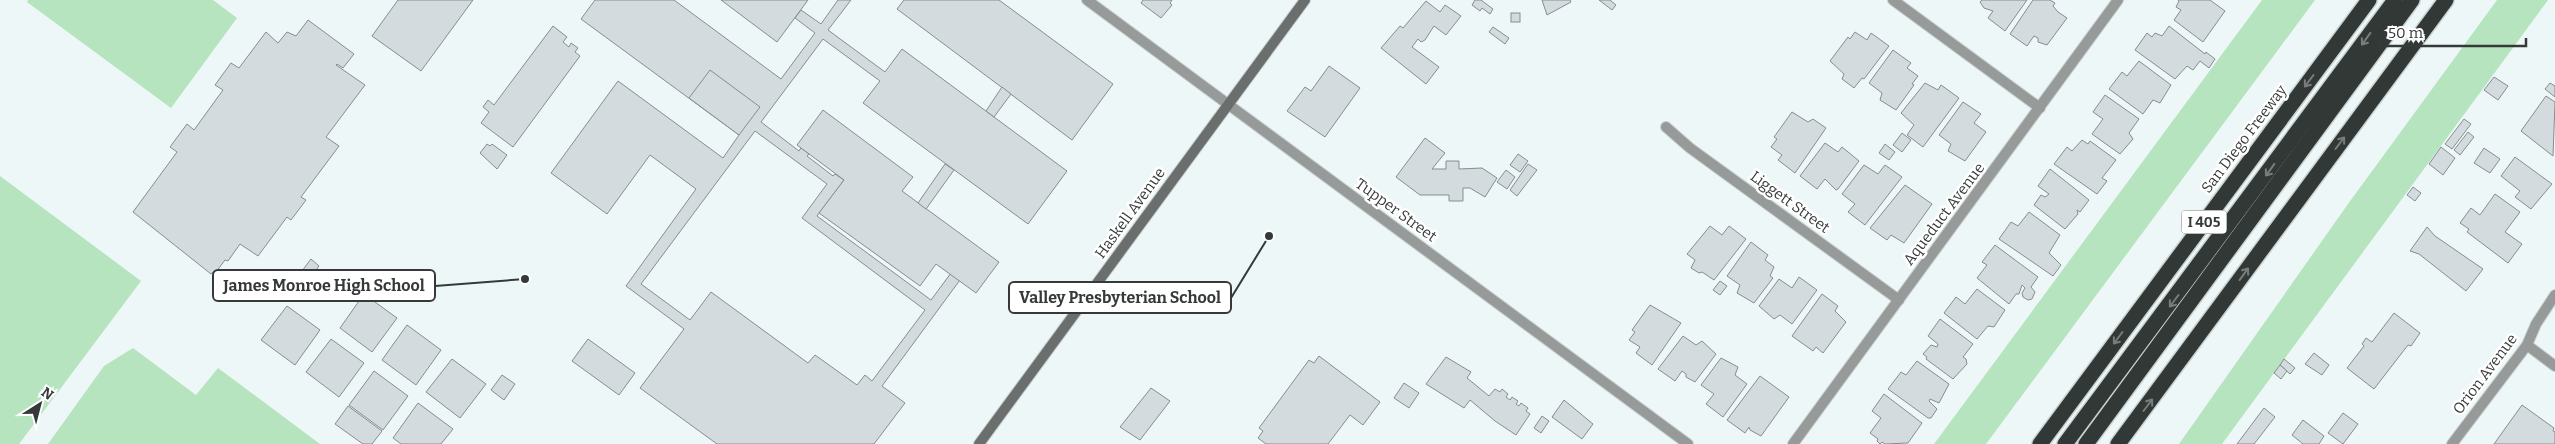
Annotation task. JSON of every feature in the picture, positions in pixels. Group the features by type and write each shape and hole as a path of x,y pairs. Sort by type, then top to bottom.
{"highway":[{"name":"San Diego Freeway","path":"2040,444 2369,0"},
{"path":"2065,444 2395,0"},
{"path":"2086,444 2412,0"},
{"path":"2118,444 2446,0"}],"main road":[{"name":"Haskell Avenue","path":"979,444 1305,0"}],"street":[{"name":"Tupper Street","path":"1087,0 1688,444"},
{"path":"1893,0 2040,108"},
{"name":"Aqueduct Avenue","path":"1792,444 2118,0"},
{"name":"Liggett Street","path":"1666,127 1690,148 1898,300"},
{"name":"Orion Avenue","path":"2452,444 2527,345 2536,324 2555,295"},
{"path":"2527,345 2555,366"}],"green space":[{"path":"28,0 213,0 237,18 171,108 27,2"},
{"path":"2262,0 2315,0 1986,444 1934,444"},
{"path":"2497,0 2548,0 2222,444 2179,444 2348,204"},
{"path":"0,176 141,281 19,444 0,444"},
{"path":"133,348 196,395 218,368 320,444 48,444 104,366"}],"building":[{"path":"398,0 473,0 421,71 372,36"},
{"path":"595,0 674,0 781,79 815,33 795,18 801,10 821,24 838,0 851,0 828,30 885,72 902,49 1067,171 1028,224 863,103 880,81 823,39 761,122 799,151 801,148 809,154 807,156 833,176 835,174 844,180 817,216 931,300 951,273 960,280 882,386 905,403 874,444 717,444 640,388 684,329 626,286 696,189 650,155 607,214 551,173 618,81 723,158 739,135 581,19","holes":["755,131 827,184 802,218 925,310 872,381 865,375 857,385 815,355 808,363 711,292 690,320 641,284"]},
{"path":"721,0 808,0 777,42"},
{"path":"904,0 999,0 1113,84 1072,140 897,9"},
{"path":"1143,0 1172,0 1170,3 1172,5 1161,18 1141,3"},
{"path":"1475,0 1481,0 1493,9 1490,14 1482,8 1480,11 1472,5"},
{"path":"1542,0 1570,0 1571,2 1547,15"},
{"path":"1599,0 1610,0 1616,5 1612,10"},
{"path":"1982,0 2027,0 2005,31 1988,18 1993,11 1984,8 1980,2"},
{"path":"2033,0 2050,0 2055,3 2053,6 2058,12 2067,18 2047,45 2038,42 2038,38 2034,36 2027,46 2010,34"},
{"path":"2178,0 2210,0 2225,11 2203,42 2174,20 2181,10 2176,7"},
{"path":"1426,1 1440,12 1445,5 1461,16 1446,35 1434,26 1425,40 1421,42 1418,39 1412,47 1439,67 1426,84 1381,48 1400,26 1403,28"},
{"path":"1511,13 1520,13 1520,22 1511,22"},
{"path":"308,20 354,54 343,68 336,65 365,85 326,137 339,146 301,197 306,200 291,220 287,217 258,256 240,244 228,261 225,260 216,272 214,271 211,274 133,212 177,152 170,147 187,124 194,130 223,90 215,85 231,63 239,68 266,32 278,43 287,32 296,36"},
{"path":"553,26 567,37 563,42 569,47 571,43 578,48 575,52 580,56 513,147 481,123 489,112 483,107 488,100 494,105"},
{"path":"2169,26 2205,54 2206,52 2215,59 2209,68 2200,61 2193,70 2187,66 2175,79 2135,50 2147,33 2152,37 2155,33 2162,36"},
{"path":"1493,27 1509,38 1505,44 1489,32"},
{"path":"1855,32 1867,40 1871,33 1889,46 1864,79 1862,78 1854,88 1842,79 1844,74 1830,61 1848,37 1850,39"},
{"path":"1893,50 1911,63 1907,68 1918,76 1912,84 1914,85 1896,110 1880,100 1882,93 1869,83"},
{"path":"2139,61 2171,85 2160,103 2153,100 2143,114 2109,89 2122,72 2127,76"},
{"path":"1329,66 1360,88 1325,137 1287,111 1305,87 1311,91"},
{"path":"710,70 760,107 739,135 689,98"},
{"path":"2494,77 2508,86 2498,100 2484,90"},
{"path":"1925,83 1938,90 1941,85 1959,98 1923,147 1907,135 1914,125 1901,113"},
{"path":"2550,83 2555,86 2555,97 2545,89"},
{"path":"1002,87 1011,94 994,117 986,111"},
{"path":"2105,95 2139,119 2129,133 2133,139 2120,154 2092,134 2103,119 2093,112"},
{"path":"2546,96 2555,102 2553,156 2521,131"},
{"path":"1963,102 1981,114 1974,123 1986,132 1965,161 1948,151 1951,144 1939,135"},
{"path":"823,110 913,177 902,191 999,262 976,293 936,264 920,286 819,213 844,180 797,145"},
{"path":"1792,112 1808,122 1813,119 1826,128 1795,173 1778,160 1782,155 1771,147 1777,139 1774,137"},
{"path":"2464,119 2471,124 2452,149 2445,144"},
{"path":"2468,132 2474,137 2460,155 2454,150"},
{"path":"1902,133 1911,140 1902,152 1893,145"},
{"path":"1425,138 1445,153 1432,169 1446,169 1446,161 1459,161 1459,169 1482,168 1497,178 1485,197 1470,188 1463,188 1463,201 1449,201 1449,195 1420,195 1396,177"},
{"path":"2082,140 2088,144 2090,141 2116,160 2102,178 2107,181 2097,194 2054,164 2067,147 2072,151"},
{"path":"1825,143 1838,152 1842,147 1859,161 1836,190 1825,179 1817,189 1800,176"},
{"path":"487,144 490,146 492,144 507,155 497,169 480,153"},
{"path":"1885,144 1895,152 1889,160 1879,153"},
{"path":"2441,147 2455,158 2443,175 2429,164"},
{"path":"2484,148 2500,159 2490,173 2474,163"},
{"path":"1518,154 1528,161 1520,172 1510,165"},
{"path":"2515,157 2552,184 2531,209 2515,197 2520,191 2501,176"},
{"path":"945,164 954,170 926,209 918,203"},
{"path":"1528,164 1537,170 1517,196 1510,190"},
{"path":"1864,165 1878,174 1885,165 1902,177 1865,225 1848,212 1855,204 1842,194"},
{"path":"2050,169 2089,200 2080,212 2077,210 2078,214 2065,229 2034,205 2041,195 2045,197 2049,194 2038,186"},
{"path":"1506,170 1515,177 1507,189 1497,182"},
{"path":"1905,185 1932,204 1904,243 1891,235 1887,240 1870,228"},
{"path":"2413,187 2421,193 2415,201 2407,195"},
{"path":"2495,194 2520,212 2505,232 2522,244 2508,263 2467,232 2469,229 2460,223 2471,208 2480,215"},
{"path":"2029,212 2060,235 2049,253 2061,265 2053,276 1999,239 2011,222 2018,226"},
{"path":"1710,226 1722,235 1729,226 1746,239 1714,280 1702,272 1699,273 1691,268 1695,260 1687,254"},
{"path":"2427,227 2435,236 2483,269 2466,291 2419,254 2410,251"},
{"path":"1751,242 1768,255 1765,260 1774,267 1770,276 1773,278 1754,303 1737,293 1740,285 1727,276"},
{"path":"1995,245 2038,277 2031,287 2035,292 2032,299 2028,300 2023,297 2022,293 2025,288 2022,285 2019,294 2016,294 2009,304 1977,278 1987,265 1982,262"},
{"path":"311,259 319,266 295,299 286,292"},
{"path":"1799,277 1817,290 1792,324 1780,315 1774,319 1759,306 1779,279 1792,288"},
{"path":"1720,281 1727,286 1720,295 1713,290"},
{"path":"1977,289 2005,310 1994,327 1988,326 1977,339 1944,313 1956,297 1965,304"},
{"path":"364,294 397,318 372,352 340,328"},
{"path":"1822,294 1838,306 1835,311 1846,322 1823,353 1816,347 1813,351 1792,336"},
{"path":"1650,305 1681,323 1652,365 1636,353 1640,347 1629,340 1635,332 1632,330"},
{"path":"287,306 320,330 295,365 261,340"},
{"path":"2394,313 2420,333 2411,346 2408,345 2374,389 2347,368 2364,346 2362,344 2366,338 2372,342"},
{"path":"1940,319 1973,344 1963,357 1966,359 1967,364 1953,379 1926,359 1927,357 1923,354 1931,345 1937,347 1938,344 1928,336"},
{"path":"407,325 441,350 416,385 382,360"},
{"path":"1683,336 1696,345 1702,341 1716,354 1695,382 1686,377 1686,374 1682,371 1675,381 1658,369"},
{"path":"331,339 364,363 339,397 306,372"},
{"path":"588,339 635,373 619,395 572,361"},
{"path":"2314,353 2329,365 2322,375 2305,364"},
{"path":"1319,356 1380,402 1363,425 1350,415 1328,444 1266,444 1258,438 1263,431 1259,428 1309,360 1314,363"},
{"path":"1446,357 1471,372 1467,378 1489,396 1495,389 1500,392 1502,389 1508,394 1506,397 1510,400 1512,397 1518,401 1516,404 1519,406 1521,403 1528,408 1526,411 1530,414 1516,435 1495,421 1470,400 1464,408 1426,384"},
{"path":"1721,358 1738,367 1735,375 1747,384 1723,417 1706,404 1714,394 1701,385"},
{"path":"452,359 486,384 460,418 426,392"},
{"path":"2284,359 2295,368 2290,374 2280,365"},
{"path":"1917,361 1949,384 1939,403 1930,399 1929,401 1937,409 1931,418 1928,418 1888,389 1901,372 1906,375"},
{"path":"2280,365 2287,371 2281,379 2274,373"},
{"path":"374,371 408,396 383,430 349,405"},
{"path":"502,375 515,384 504,400 491,390"},
{"path":"1760,376 1789,397 1761,436 1750,430 1749,427 1745,433 1727,420"},
{"path":"1404,383 1419,393 1409,408 1394,398"},
{"path":"1151,388 1170,401 1140,440 1120,427"},
{"path":"1884,394 1922,423 1908,443 1885,444 1882,442 1880,444 1877,441 1878,439 1870,433 1881,418 1872,411"},
{"path":"1564,400 1593,424 1582,439 1552,417"},
{"path":"418,403 453,429 441,444 401,444 393,438"},
{"path":"2522,405 2554,428 2555,444 2494,444"},
{"path":"348,406 382,431 372,444 363,444 335,424"},
{"path":"2264,408 2275,417 2254,444 2237,444"},
{"path":"2343,413 2358,424 2343,444 2328,433"},
{"path":"1542,416 1549,421 1541,433 1534,428"},
{"path":"2303,420 2324,436 2319,444 2303,444 2292,435"}],"place":[{"name":"Valley Presbyterian School","path":"1269,236"},
{"name":"James Monroe High School","path":"525,279"}]}
